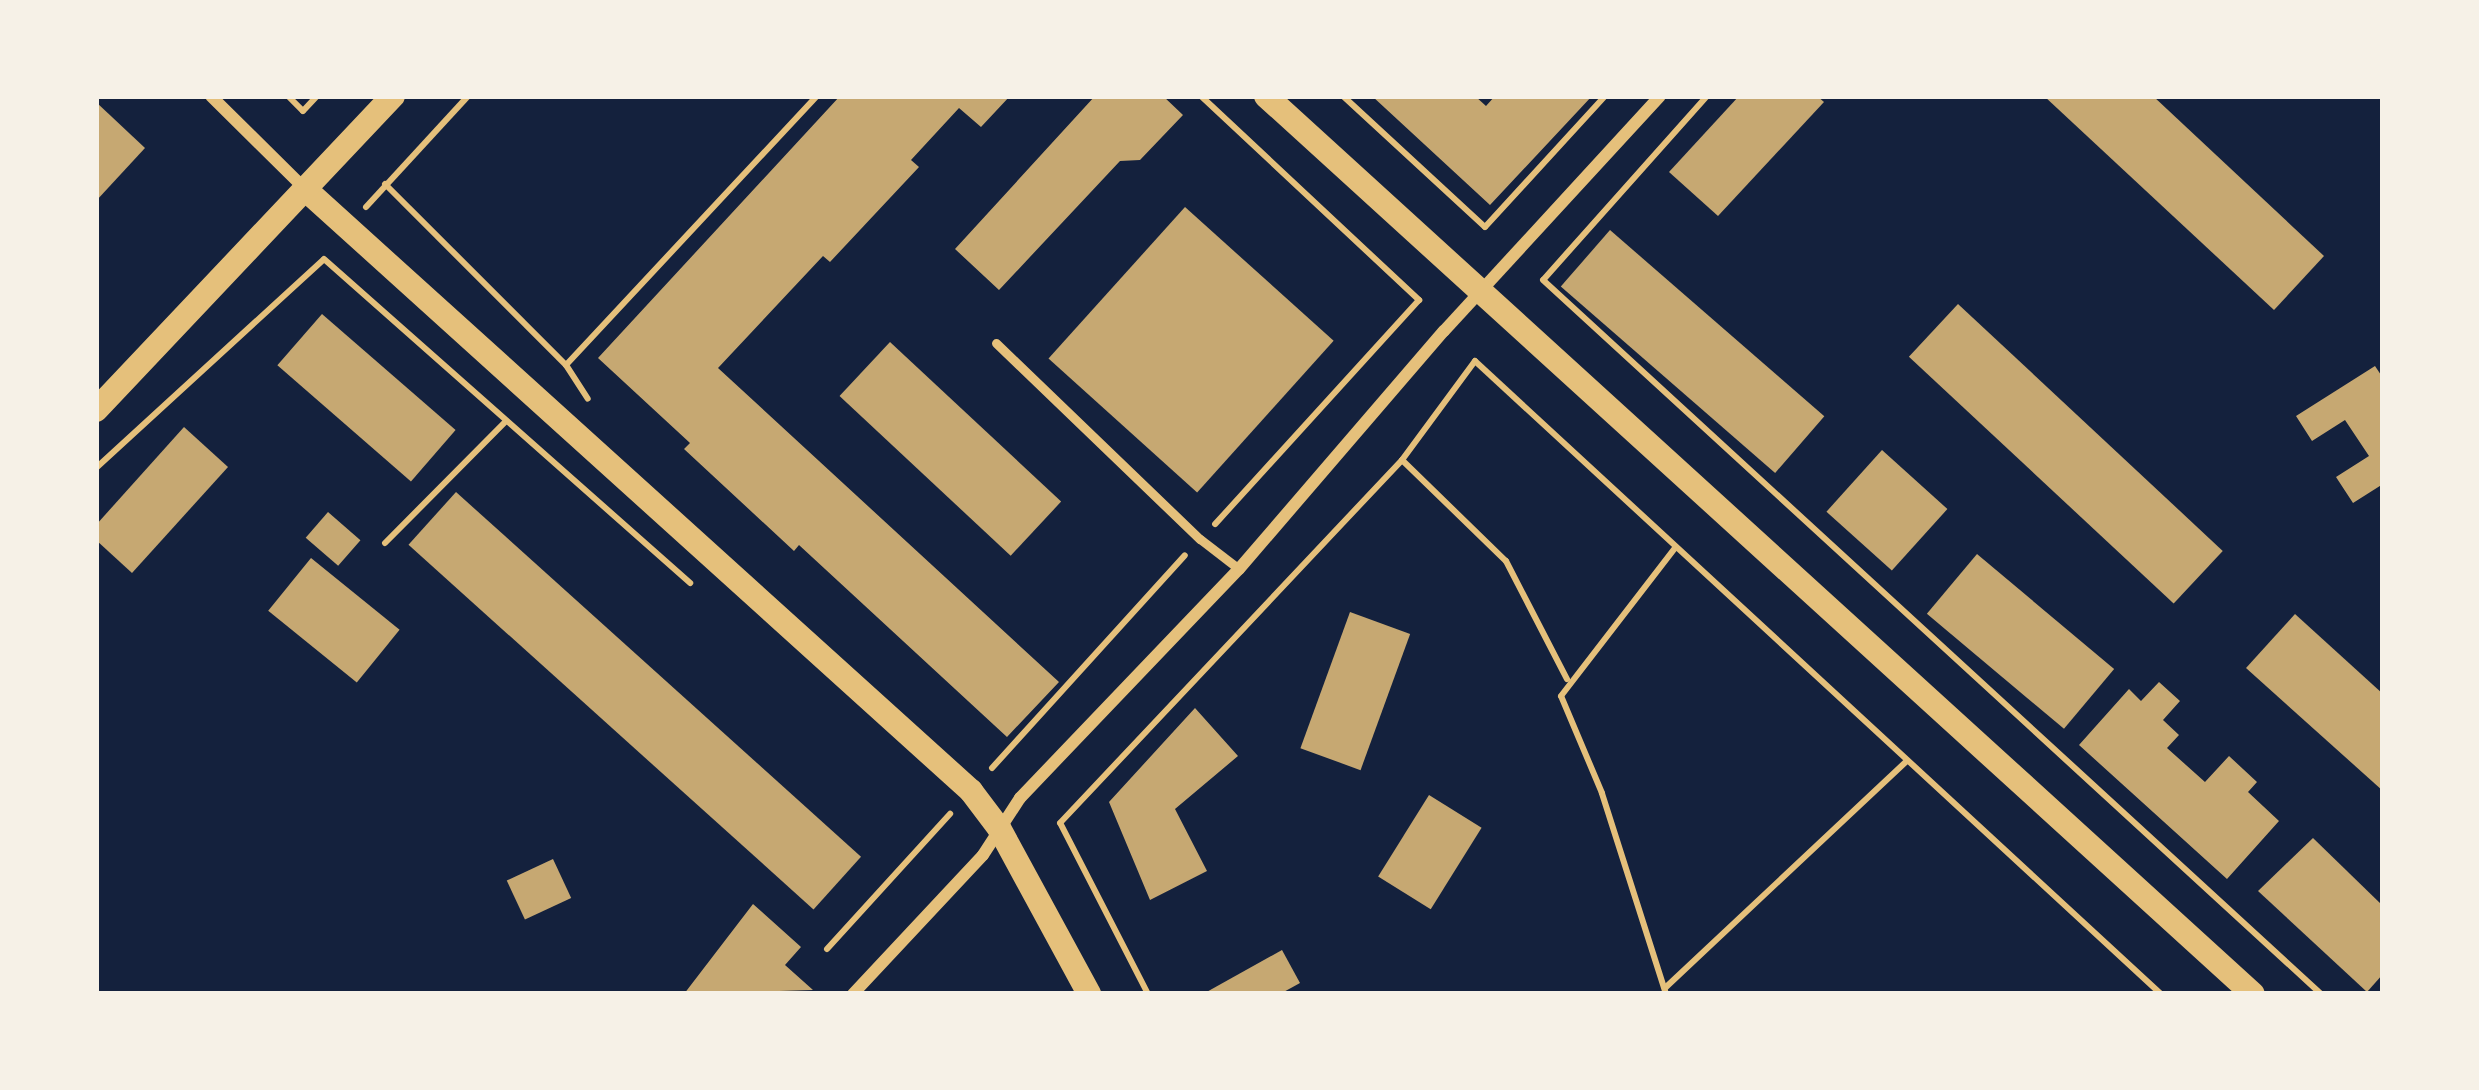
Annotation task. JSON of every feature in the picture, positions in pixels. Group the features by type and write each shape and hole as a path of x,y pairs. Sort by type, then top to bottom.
{"main road":[{"path":"96,410 393,96"},
{"path":"1265,96 2253,994"},
{"path":"304,189 971,791 1000,828 1089,994"}],"street":[{"path":"211,96 304,189"},
{"path":"854,994 983,855 1020,798 1239,569 1480,291 1660,96"}],"lane":[{"path":"996,344 1200,539 1239,569"}],"path":[{"path":"288,96 303,111 317,96"},
{"path":"96,468 324,260 385,184 468,96"},
{"path":"566,365 818,96"},
{"path":"1201,96 1419,300"},
{"path":"1343,96 1486,227 1605,96"},
{"path":"1707,96 1543,280 2321,994"},
{"path":"385,184 566,365 603,413"},
{"path":"324,260 702,593"},
{"path":"1148,994 1060,823 1402,460 1475,361 2162,994"},
{"path":"385,543 506,421"},
{"path":"1402,460 1506,561 1568,680"},
{"path":"1675,548 1568,680 1561,696 1602,793 1665,991 1907,760"},
{"path":"826,949 951,813 933,797"}],"building":[{"path":"840,96 1010,96 981,127 959,108 911,160 919,167 830,262 823,256 718,368 1059,682 1007,737 799,545 794,551 684,449 690,443 598,358"},
{"path":"1095,96 1163,96 1183,115 1140,160 1120,161 999,290 955,249"},
{"path":"1372,96 1475,96 1486,106 1495,96 1592,96 1490,205"},
{"path":"1739,96 1817,96 1824,102 1718,216 1669,172"},
{"path":"2044,96 2153,96 2324,256 2274,310"},
{"path":"96,102 145,148 96,201"},
{"path":"1185,207 1334,341 1197,492 1048,359"},
{"path":"1610,230 1824,416 1775,473 1561,287"},
{"path":"1958,304 2223,551 2174,604 1909,357"},
{"path":"322,314 456,430 411,481 277,365"},
{"path":"890,342 1061,502 1011,556 840,396"},
{"path":"2375,366 2383,378 2383,484 2353,503 2336,477 2369,456 2345,420 2312,441 2296,416"},
{"path":"184,427 228,467 132,573 96,540 96,525"},
{"path":"1882,450 1947,509 1892,571 1826,512"},
{"path":"456,492 861,857 814,909 408,545"},
{"path":"328,512 360,540 338,566 306,538"},
{"path":"1977,554 2114,669 2064,729 1927,614"},
{"path":"311,558 400,630 357,683 268,611"},
{"path":"1350,612 1410,634 1361,770 1300,748"},
{"path":"2295,614 2383,694 2383,791 2246,668"},
{"path":"2159,682 2180,701 2163,720 2179,735 2167,748 2205,782 2229,756 2257,782 2248,792 2279,821 2227,879 2079,745 2129,689 2141,701"},
{"path":"1195,708 1238,756 1175,809 1207,871 1150,900 1109,802"},
{"path":"1429,795 1482,828 1431,909 1378,876"},
{"path":"2313,838 2383,906 2383,974 2367,992 2258,891"},
{"path":"553,859 571,898 525,920 507,881"},
{"path":"753,904 801,947 785,965 813,990 684,994"},
{"path":"1282,950 1300,983 1280,994 1203,994"}]}
